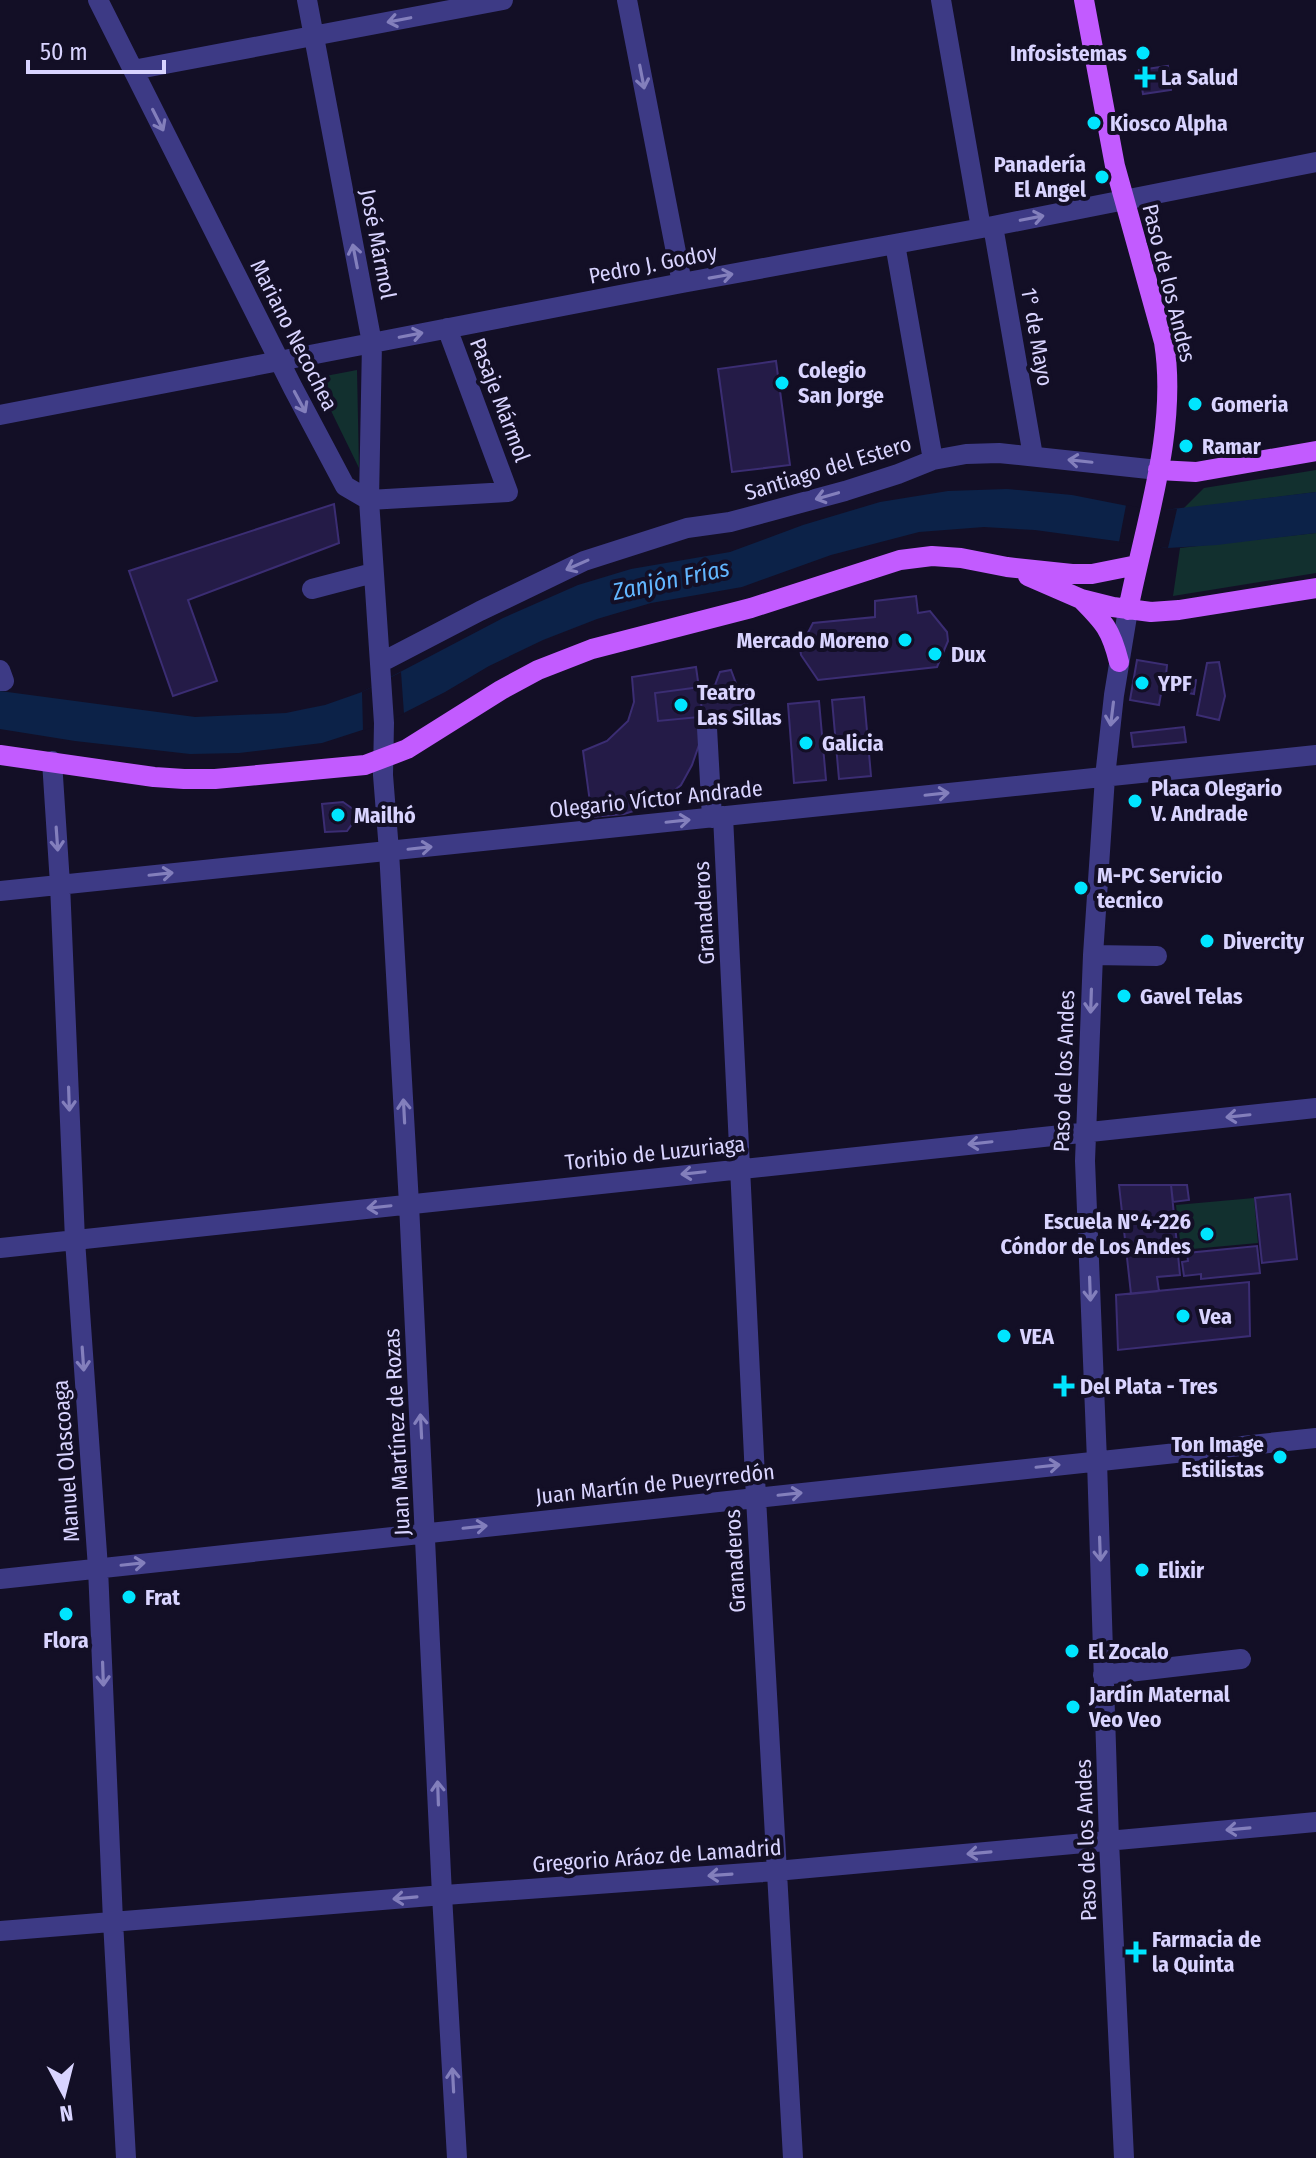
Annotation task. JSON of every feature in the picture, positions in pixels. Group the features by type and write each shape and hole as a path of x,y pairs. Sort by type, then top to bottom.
{"main road":[{"name":"Paso de los Andes","path":"1084,0 1115,166 1164,342 1168,368 1168,401 1158,470 1128,610"},
{"name":"Santiago del Estero","path":"1158,470 1196,472 1316,451"},
{"path":"0,755 154,777 215,779 365,765 407,749 538,670 592,649 751,608 883,565 932,556 1007,567 1092,574 1139,555"},
{"path":"1007,567 1081,599 1128,610 1164,612 1316,588"},
{"path":"1081,599 1104,622 1113,637 1119,662"}],"street":[{"name":"Mariano Necochea","path":"98,0 345,486 369,500"},
{"name":"José Mármol","path":"307,0 372,343 369,500"},
{"path":"133,70 503,0"},
{"path":"627,0 682,283"},
{"name":"1° de Mayo","path":"941,0 1033,456"},
{"name":"Pedro J. Godoy","path":"0,415 1316,162"},
{"path":"895,244 933,460"},
{"name":"Pasaje Mármol","path":"369,500 508,492 447,328"},
{"name":"Santiago del Estero","path":"380,672 480,611 584,561 687,528 742,519 845,491 933,460 966,454 999,453 1158,470"},
{"path":"369,500 380,672"},
{"path":"312,589 373,573"},
{"name":"Paso de los Andes","path":"1124,2158 1109,1841 1085,1132 1105,777 1128,610"},
{"name":"Juan Martínez de Rozas","path":"380,672 457,2158"},
{"name":"Granaderos","path":"707,728 717,817 740,1168 793,2158"},
{"name":"Olegario Víctor Andrade","path":"0,891 1316,755"},
{"name":"Manuel Olascoaga","path":"52,761 75,1240 98,1568 126,2158"},
{"path":"1093,955 1157,956"},
{"name":"Toribio de Luzuriaga","path":"0,1248 1316,1108"},
{"name":"Juan Martín de Pueyrredón","path":"0,1579 1316,1438"},
{"path":"1103,1675 1241,1659"},
{"name":"Gregorio Aráoz de Lamadrid","path":"0,1931 776,1871 1316,1822"}],"green space":[{"path":"357,370 359,468 315,378"},
{"path":"1316,470 1316,492 1183,509 1204,488"},
{"path":"1316,533 1316,573 1173,596 1180,548"},
{"path":"1254,1198 1258,1243 1181,1250 1176,1205"}],"water":[{"name":"Zanjón Frías","path":"1007,489 1072,495 1164,510 1316,492 1316,533 1168,548 1035,530 984,527 919,532 831,555 742,587 651,603 597,619 489,666 384,723 322,743 239,753 190,754 0,729 0,691 195,717 286,713 325,705 362,692 503,618 578,585 631,569 730,552 803,525 880,502 948,491"}],"pier":[{"path":"1126,505 1155,510 1177,509 1168,548 1119,542"},
{"path":"401,672 404,714 363,731 362,692"}],"building":[{"path":"1168,66 1171,90 1143,94 1139,70"},
{"path":"776,361 790,465 732,472 718,369"},
{"path":"334,504 339,543 188,600 217,681 173,696 129,571"},
{"path":"916,596 918,613 930,611 947,632 948,641 937,667 818,680 801,655 800,648 813,623 875,617 875,601"},
{"path":"1137,660 1167,665 1166,675 1196,680 1194,694 1162,688 1159,705 1130,700"},
{"path":"1219,662 1225,696 1219,720 1197,715 1207,663"},
{"path":"696,667 703,717 700,742 681,785 659,803 624,814 592,817 583,751 607,741 628,721 634,702 632,677"},
{"path":"731,670 737,686 747,685 748,711 732,724 720,715 658,721 655,693 715,685 720,672"},
{"path":"864,697 871,776 839,779 832,700"},
{"path":"819,701 826,780 794,783 788,704"},
{"path":"1184,727 1186,742 1133,747 1131,733"},
{"name":"Mailhó","path":"343,802 353,809 355,820 347,831 325,832 322,804"},
{"path":"1119,1185 1171,1185 1180,1275 1157,1277 1159,1291 1131,1294"},
{"path":"1171,1185 1187,1185 1189,1200 1173,1202"},
{"path":"1290,1194 1297,1259 1262,1263 1255,1198"},
{"path":"1257,1246 1260,1273 1201,1279 1201,1274 1184,1276 1182,1262 1188,1261 1187,1253"},
{"name":"Vea","path":"1249,1282 1250,1336 1118,1350 1116,1295"}],"place":[{"name":"Infosistemas","path":"1143,53"},
{"name":"La Salud","path":"1145,77"},
{"name":"Kiosco Alpha","path":"1094,123"},
{"name":"Panadería El Angel","path":"1102,177"},
{"name":"Colegio San Jorge","path":"782,383"},
{"name":"Gomeria","path":"1195,404"},
{"name":"Ramar","path":"1186,446"},
{"name":"Mercado Moreno","path":"905,640"},
{"name":"Dux","path":"935,654"},
{"name":"YPF","path":"1142,683"},
{"name":"Teatro Las Sillas","path":"681,705"},
{"name":"Galicia","path":"806,743"},
{"name":"Placa Olegario V. Andrade","path":"1135,801"},
{"name":"Mailhó","path":"338,815"},
{"name":"M-PC Servicio tecnico","path":"1081,888"},
{"name":"Divercity","path":"1207,941"},
{"name":"Gavel Telas","path":"1124,996"},
{"name":"Escuela N°4-226 Cóndor de Los Andes","path":"1207,1234"},
{"name":"Vea","path":"1183,1316"},
{"name":"VEA","path":"1004,1336"},
{"name":"Del Plata - Tres","path":"1064,1386"},
{"name":"Ton Image Estilistas","path":"1280,1457"},
{"name":"Elixir","path":"1142,1570"},
{"name":"Frat","path":"129,1597"},
{"name":"Flora","path":"66,1614"},
{"name":"El Zocalo","path":"1072,1651"},
{"name":"Jardín Maternal Veo Veo","path":"1073,1707"},
{"name":"Farmacia de la Quinta","path":"1136,1952"}]}
